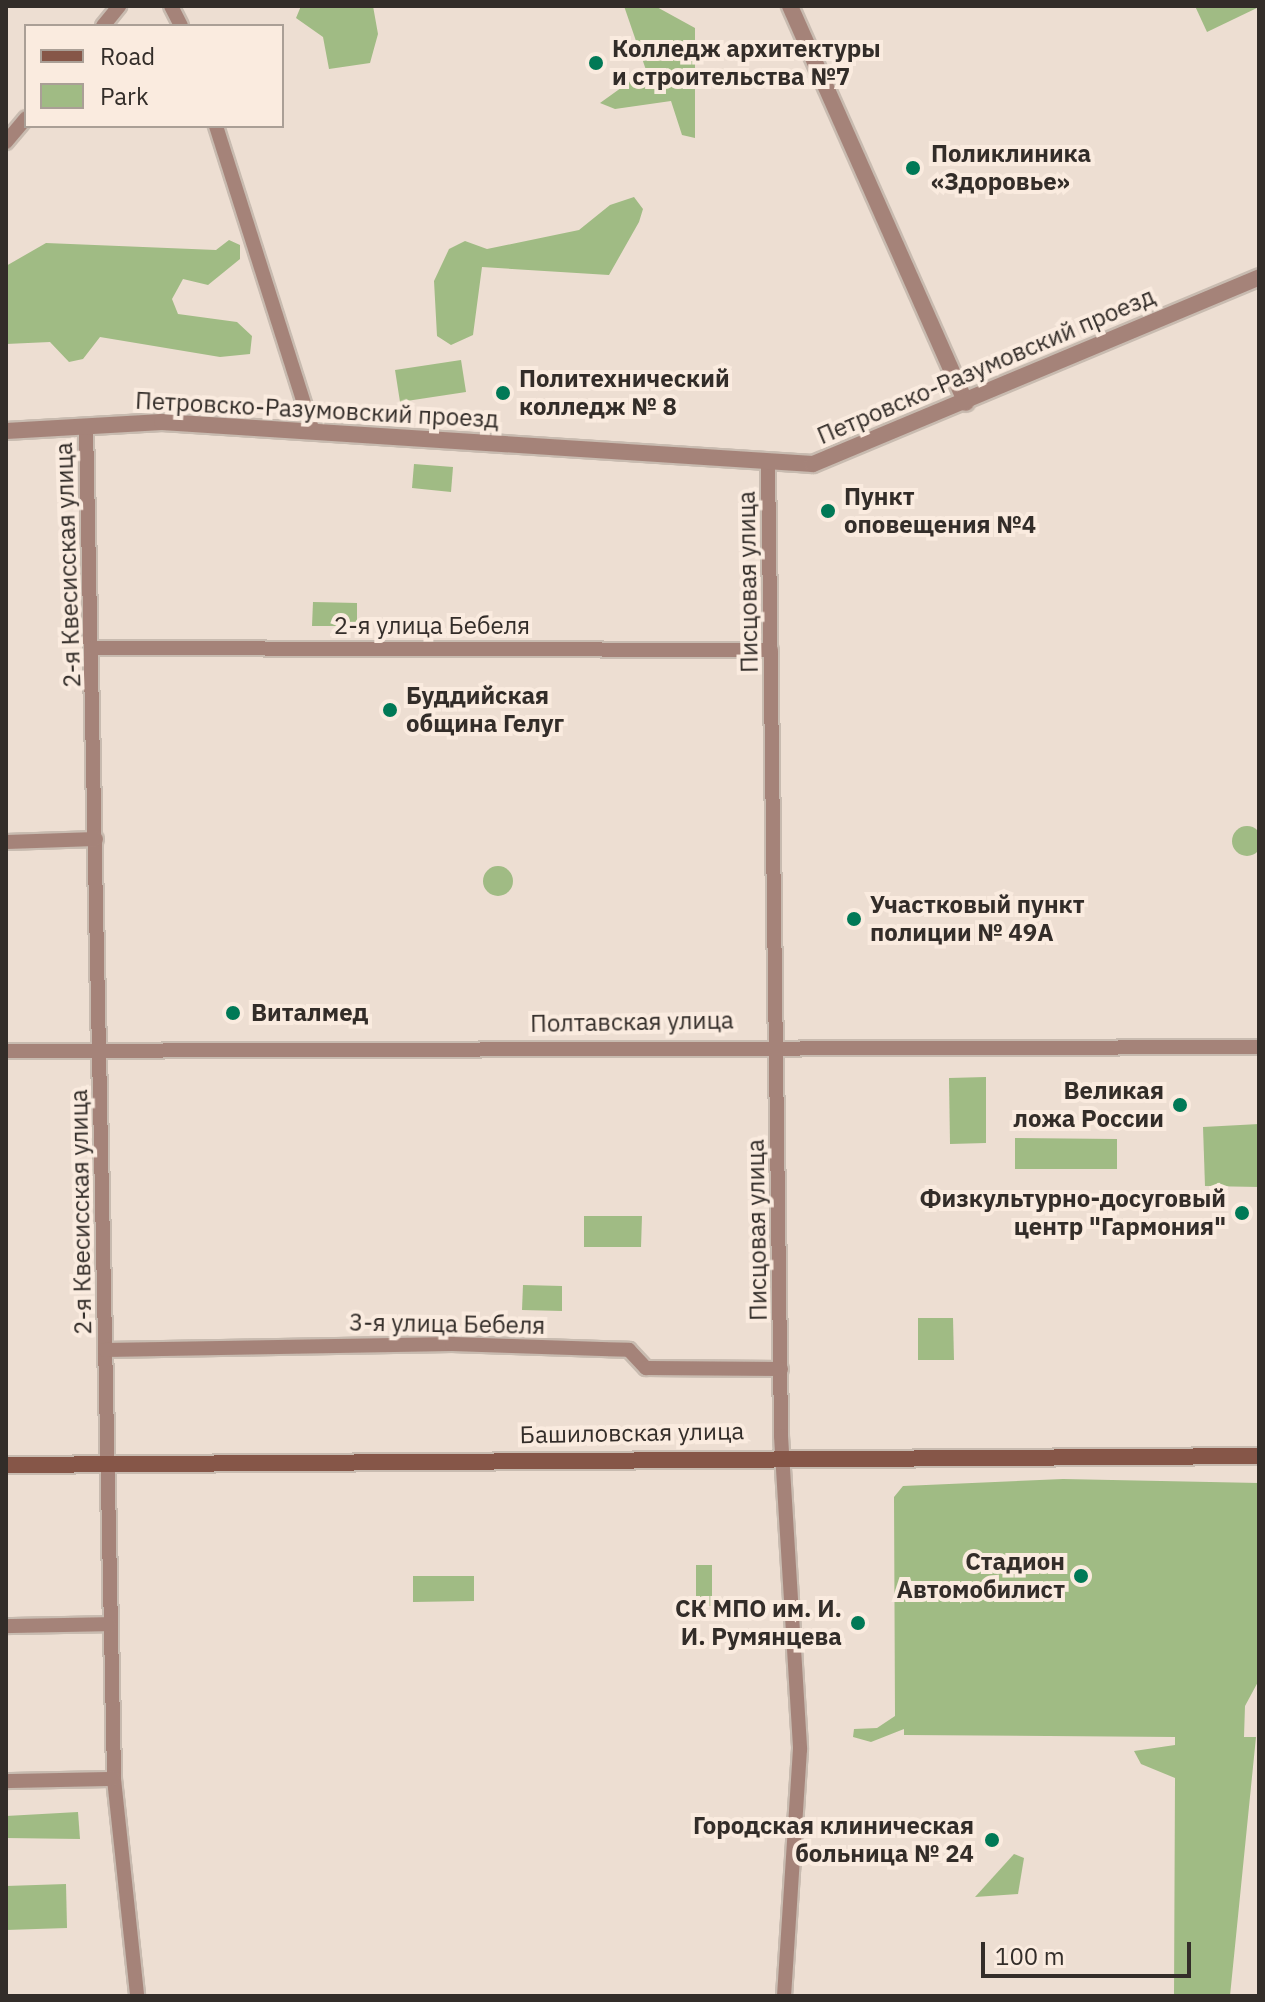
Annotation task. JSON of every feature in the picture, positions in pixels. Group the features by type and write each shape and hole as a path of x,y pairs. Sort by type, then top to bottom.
{"main road":[{"name":"Башиловская улица","path":"6,1465 783,1454 1259,1456"}],"street":[{"path":"105,24 119,6"},
{"path":"171,6 180,24"},
{"path":"790,6 966,403"},
{"path":"6,142 24,120"},
{"path":"217,128 313,431"},
{"name":"Петровско-Разумовский проезд","path":"6,431 162,422 768,463 833,460 1259,277"},
{"name":"2-я Квесисская улица","path":"86,426 93,648 114,1779 137,1996"},
{"name":"Писцовая улица","path":"768,463 783,1454 800,1749 784,1996"},
{"name":"2-я улица Бебеля","path":"93,648 771,650"},
{"path":"6,842 96,839"},
{"name":"Полтавская улица","path":"6,1051 776,1044 1259,1047"},
{"name":"3-я улица Бебеля","path":"105,1350 452,1344 629,1350 646,1368 781,1369"},
{"path":"6,1626 109,1624"},
{"path":"6,1781 114,1779"}],"green space":[{"path":"301,6 373,6 378,34 370,63 329,69 323,37 296,18"},
{"path":"624,6 655,6 695,28 695,138 682,135 671,101 615,109 600,103 646,70"},
{"path":"1195,6 1259,6 1259,7 1207,32"},
{"path":"634,197 643,209 639,222 609,275 482,267 473,335 451,345 437,336 434,281 449,249 465,241 487,249 579,230 610,205"},
{"path":"229,240 240,245 240,259 208,285 183,279 172,299 178,314 237,322 252,336 250,354 220,357 100,337 83,359 69,362 50,342 6,344 6,266 46,243 216,250"},
{"path":"461,360 466,392 400,402 395,370"},
{"path":"414,464 453,467 451,492 412,488"},
{"path":"313,602 357,603 357,626 312,626"},
{"path":"1247,826 1258,830 1262,841 1258,852 1247,856 1236,852 1232,841 1236,830"},
{"path":"498,866 504,867 512,875 512,887 504,895 498,896 492,895 484,887 483,881 484,875 492,867"},
{"path":"986,1077 986,1143 950,1144 949,1078"},
{"path":"1259,1124 1259,1187 1205,1186 1203,1127"},
{"path":"1015,1138 1117,1139 1117,1169 1015,1169"},
{"path":"584,1216 642,1216 641,1247 584,1247"},
{"path":"523,1285 562,1286 562,1311 522,1310"},
{"path":"918,1318 953,1318 954,1360 918,1360"},
{"name":"Стадион Автомобилист","path":"1063,1479 1259,1483 1259,1680 1245,1706 1244,1737 1256,1737 1230,1996 1174,1996 1175,1778 1141,1764 1134,1751 1175,1745 1175,1737 904,1735 904,1729 871,1742 853,1737 854,1729 877,1728 895,1716 894,1497 903,1486"},
{"path":"696,1565 712,1565 712,1606 696,1606"},
{"path":"413,1576 474,1576 474,1601 413,1602"},
{"path":"78,1812 80,1839 6,1838 6,1816"},
{"path":"1014,1854 1024,1858 1018,1894 975,1897"},
{"path":"66,1884 67,1928 6,1930 6,1886"}],"place":[{"name":"Колледж архитектуры и строительства №7","path":"596,63"},
{"name":"Поликлиника «Здоровье»","path":"913,168"},
{"name":"Политехнический колледж № 8","path":"503,393"},
{"name":"Пункт оповещения №4","path":"828,511"},
{"name":"Буддийская община Гелуг","path":"390,710"},
{"name":"Участковый пункт полиции № 49А","path":"854,919"},
{"name":"Виталмед","path":"233,1013"},
{"name":"Великая ложа России","path":"1180,1105"},
{"name":"Физкультурно-досуговый центр \"Гармония\"","path":"1242,1213"},
{"name":"Стадион Автомобилист","path":"1081,1576"},
{"name":"СК МПО им. И. И. Румянцева","path":"858,1623"},
{"name":"Городская клиническая больница № 24","path":"992,1840"}]}
